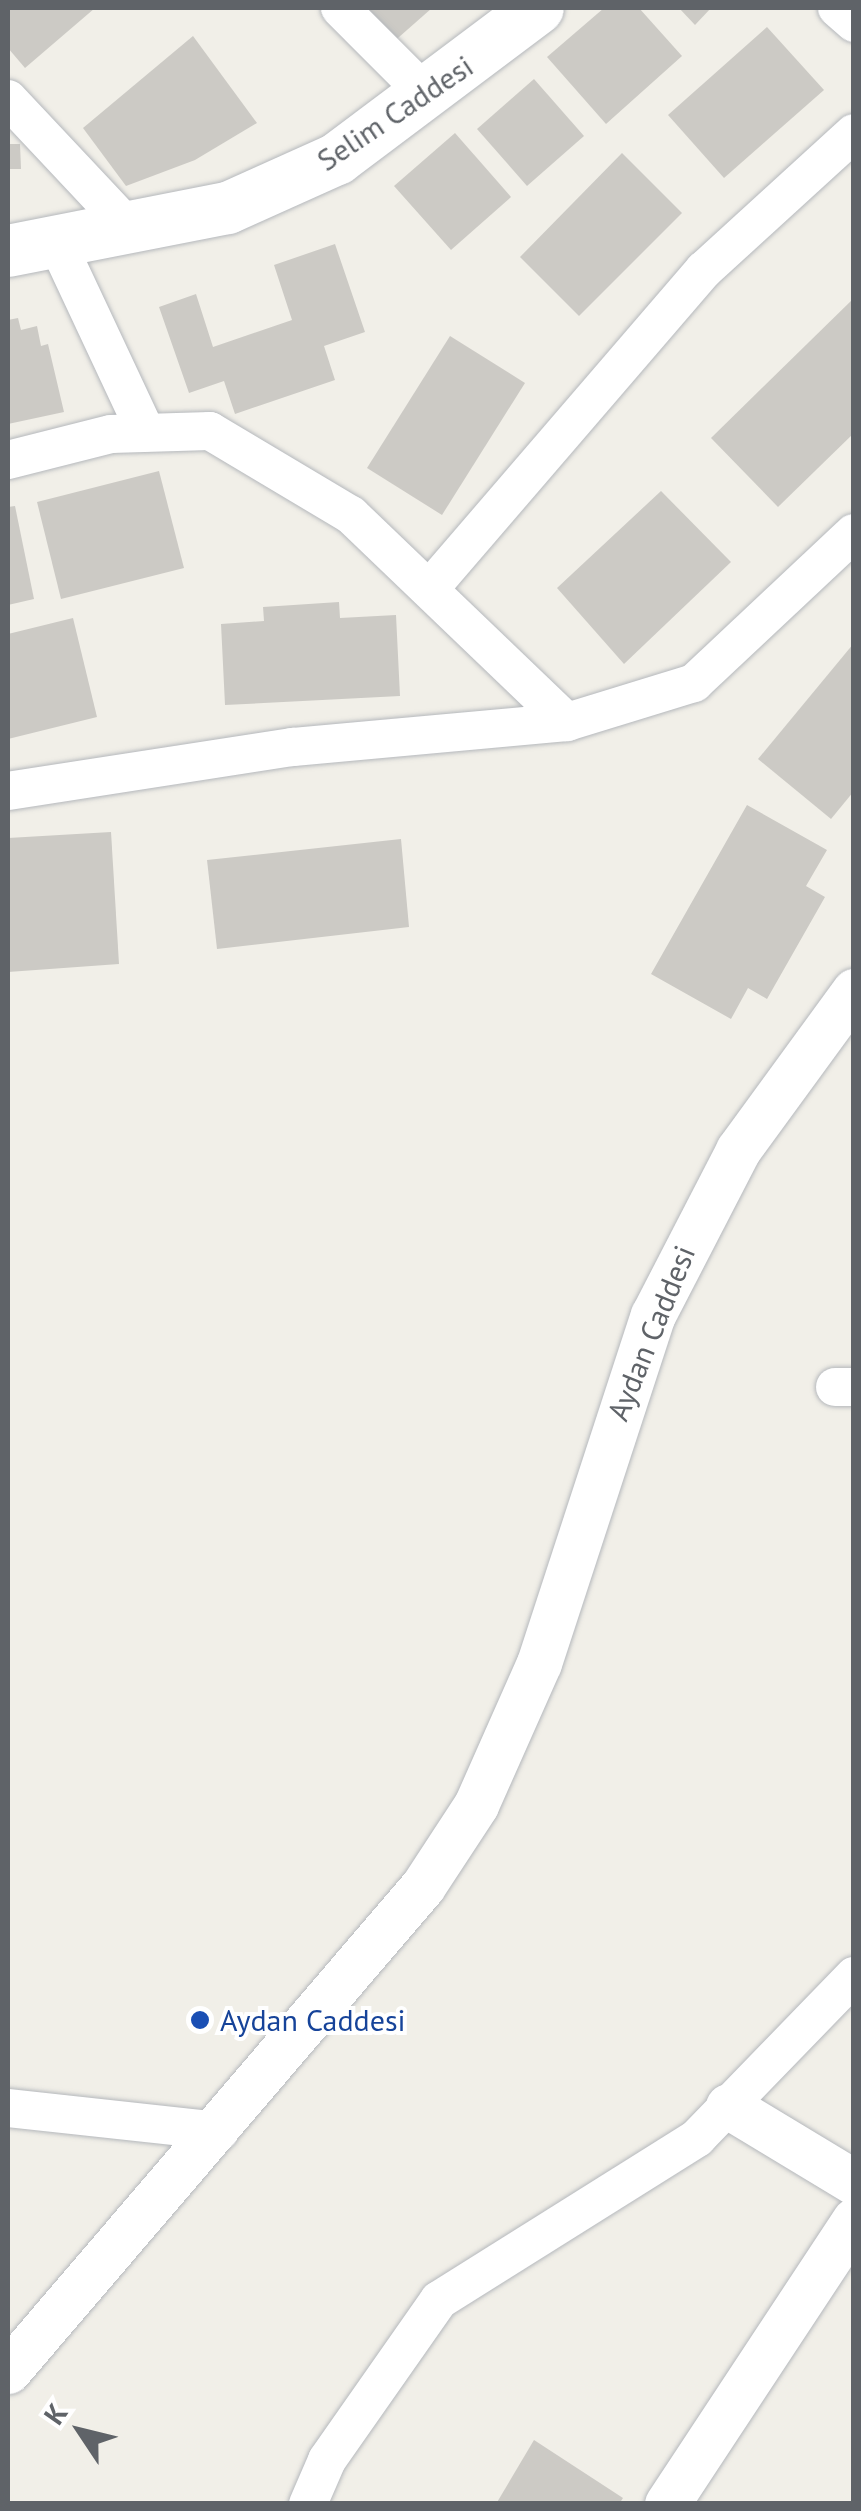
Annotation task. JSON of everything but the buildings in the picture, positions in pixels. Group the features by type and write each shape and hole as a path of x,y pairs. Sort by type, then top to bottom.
{"main road":[{"name":"Selim Caddesi","path":"8,250 59,247 228,208 338,159 538,8"}],"street":[{"path":"340,8 426,94"},
{"path":"837,8 854,23"},
{"path":"8,99 131,230"},
{"path":"432,586 691,285 854,133"},
{"path":"59,247 146,432"},
{"path":"8,460 146,432 210,430 351,515 432,586 567,722"},
{"path":"8,791 293,748 567,722 694,683 854,533"},
{"name":"Aydan Caddesi","path":"8,2371 220,2132 424,1886 476,1805 539,1663 653,1315 738,1150 854,991"},
{"path":"308,2504 327,2460 439,2300 697,2138 854,1976"},
{"path":"728,2106 854,2182"},
{"path":"8,2108 220,2132"},
{"path":"667,2504 854,2220"}],"place":[{"name":"Aydan Caddesi","path":"200,2020"}]}
